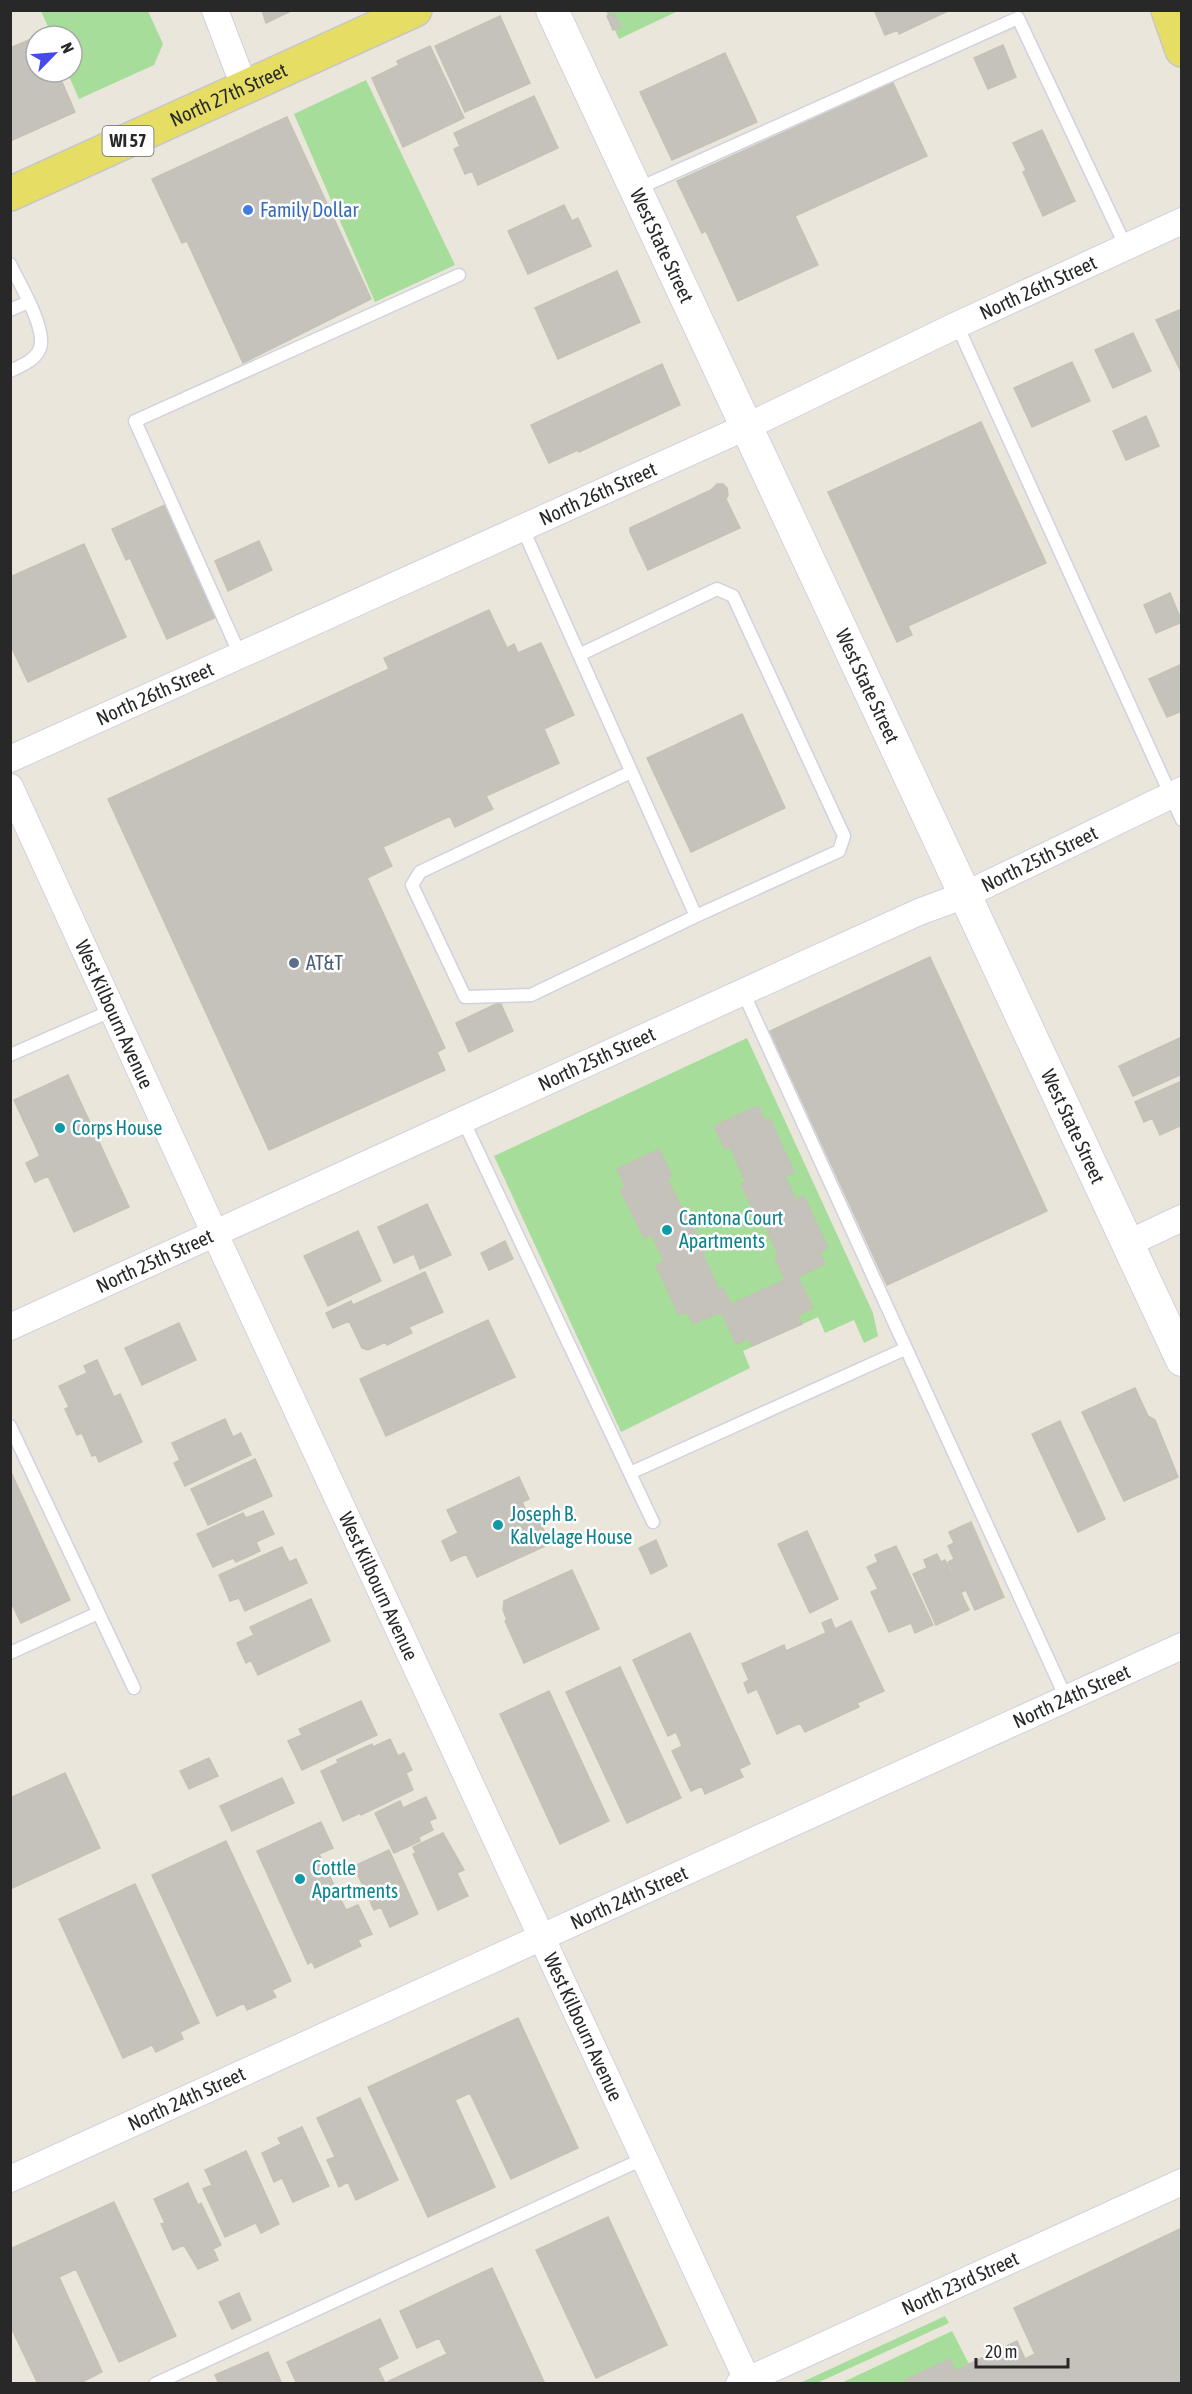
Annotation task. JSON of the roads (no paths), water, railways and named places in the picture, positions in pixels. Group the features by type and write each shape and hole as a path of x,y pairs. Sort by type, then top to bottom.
{"main road":[{"name":"North 27th Street","path":"10,194 415,10"},
{"path":"1168,10 1182,50"}],"street":[{"path":"214,10 244,89"},
{"name":"West State Street","path":"552,10 1182,1360"},
{"name":"North 26th Street","path":"10,759 748,426 957,325 1182,221"},
{"name":"West Kilbourn Avenue","path":"10,787 215,1234 645,2158 745,2382"},
{"name":"North 25th Street","path":"10,1327 919,912 965,895 1176,793"},
{"path":"1129,1243 1182,1218"},
{"name":"North 24th Street","path":"10,2179 1182,1646"},
{"name":"North 23rd Street","path":"745,2382 1182,2182"}],"lane":[{"path":"636,189 1018,18 1126,247"},
{"path":"10,264 40,329 40,348 30,361 10,371"},
{"path":"240,655 135,420 459,275"},
{"path":"10,310 28,302"},
{"path":"957,325 1176,793 1182,820"},
{"path":"522,527 696,916"},
{"path":"579,655 717,589 734,596 844,836 839,851 531,995 465,997 412,885 420,872 631,772"},
{"path":"743,992 1066,1698"},
{"path":"10,1055 113,1010"},
{"path":"463,1120 653,1522"},
{"path":"630,1473 905,1349"},
{"path":"10,1426 134,1688"},
{"path":"10,1653 98,1613"},
{"path":"155,2384 645,2158"}],"place":[{"name":"Family Dollar","path":"248,210"},
{"name":"AT&T","path":"294,963"},
{"name":"Corps House","path":"60,1128"},
{"name":"Cantona Court Apartments","path":"667,1230"},
{"name":"Joseph B. Kalvelage House","path":"498,1525"},
{"name":"Cottle Apartments","path":"300,1879"}]}
